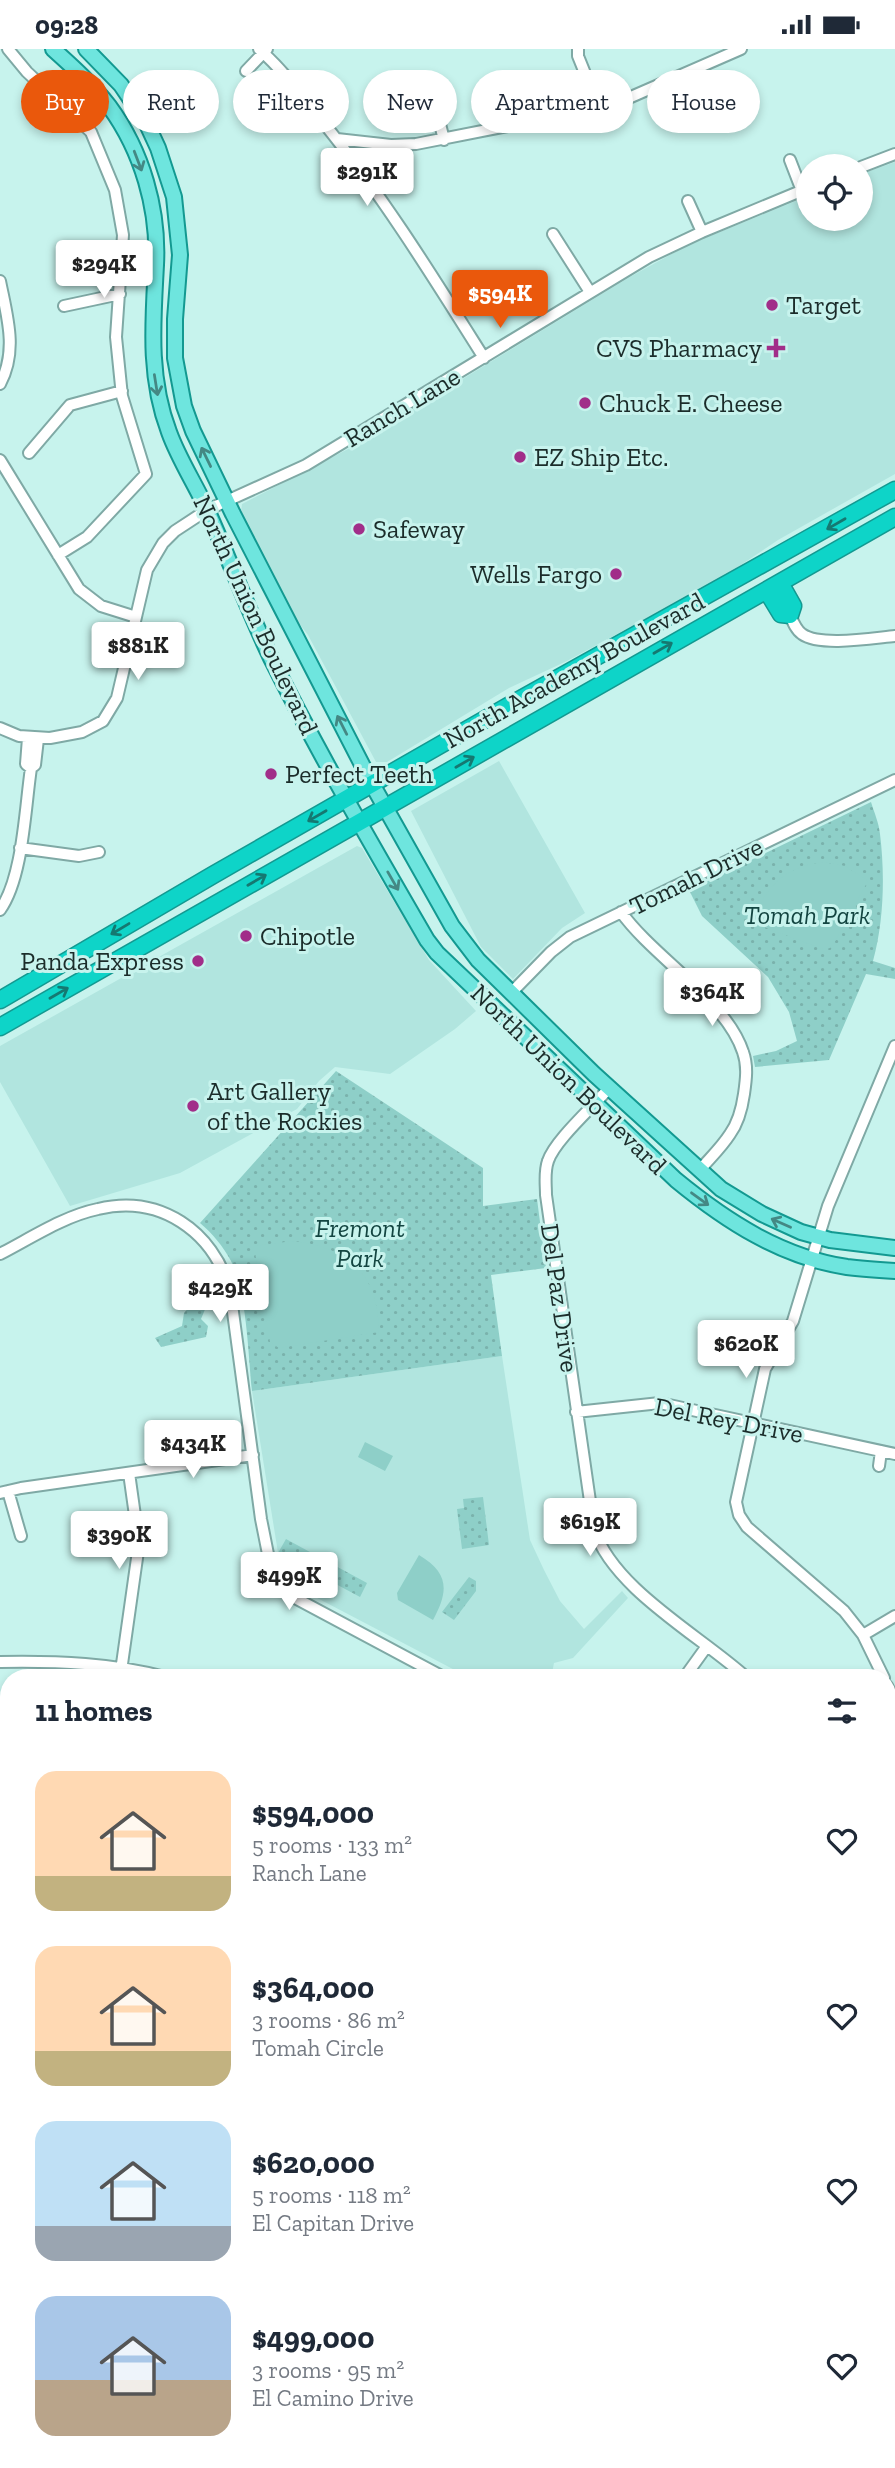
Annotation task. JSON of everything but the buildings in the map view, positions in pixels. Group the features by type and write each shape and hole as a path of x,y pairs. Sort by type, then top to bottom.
{"highway":[{"name":"North Academy Boulevard","path":"0,1000 372,784 895,490"},
{"name":"North Academy Boulevard","path":"0,1027 895,517"},
{"path":"774,587 781,614 790,615"}],"main road":[{"name":"North Union Boulevard","path":"54,49 109,106 136,153 145,177 153,209 156,239 152,314 155,383 168,431 207,510 271,656 346,799 437,953 695,1196 758,1238 846,1267 895,1271"},
{"name":"North Union Boulevard","path":"86,49 121,85 134,103 150,130 174,197 180,255 174,328 178,382 193,431 372,784 452,926 478,960 511,993 609,1088 721,1189 762,1214 818,1237 895,1248"}],"street":[{"path":"8,49 27,72 91,132 115,190 123,235 116,337 122,391 146,474 87,537 58,555"},
{"path":"578,49 584,70"},
{"path":"633,96 741,49"},
{"path":"247,70 263,50 287,78 337,139 405,232 484,359"},
{"path":"442,133 444,140"},
{"path":"337,139 403,146 478,133"},
{"path":"873,162 895,154"},
{"name":"Ranch Lane","path":"790,160 796,172"},
{"name":"Ranch Lane","path":"33,738 82,732 103,721 117,698 147,571 154,557 176,531 207,510 306,465 649,257 796,193"},
{"path":"688,201 702,232"},
{"path":"553,235 590,292"},
{"path":"0,281 8,318 11,353 9,366 0,384"},
{"path":"64,306 120,295"},
{"path":"29,453 70,405 122,391"},
{"path":"0,460 79,589 110,610 136,617"},
{"path":"790,615 801,633 811,638 827,641 895,636"},
{"path":"0,728 19,736 33,738 26,765 31,768 20,848 13,884 0,910"},
{"name":"Tomah Drive","path":"511,993 560,943 895,780"},
{"path":"20,848 79,856 99,852"},
{"path":"621,912 642,937 718,1010 734,1031 743,1051 746,1081 739,1116 731,1133 699,1171"},
{"path":"880,1669 863,1635 834,1601 747,1528 739,1515 736,1501 765,1369 793,1321 828,1206 895,1047"},
{"name":"Del Paz Drive","path":"609,1088 551,1154 545,1173 594,1529 603,1549 621,1574 736,1669"},
{"path":"0,1254 83,1213 112,1206 150,1209 174,1217 196,1232 214,1252 230,1290 271,1567 277,1578 297,1598 428,1669"},
{"name":"Del Rey Drive","path":"576,1412 660,1403 895,1454"},
{"path":"879,1466 881,1451"},
{"path":"21,1536 4,1492 253,1455"},
{"path":"122,1669 139,1544 129,1473"},
{"path":"594,1529 610,1523"},
{"path":"262,1587 277,1578"},
{"path":"863,1635 895,1616"},
{"path":"690,1669 707,1646"},
{"path":"0,1662 76,1663 101,1669"}],"shaded area":[{"path":"895,162 895,474 778,540 723,577 567,661 509,688 387,762 376,762 308,635 287,608 241,512 242,504 348,449 628,278 688,245 796,201 796,231 873,231 873,170"},
{"path":"499,761 585,913 562,928 513,979 481,947 411,811"},
{"path":"357,846 362,848 429,960 476,1011 455,1029 390,1074 335,1067 319,1081 297,1109 180,1173 70,1206 0,1082 0,1046"},
{"path":"502,1356 530,1540 560,1601 584,1629 622,1591 628,1598 573,1658 554,1663 553,1669 453,1669 300,1589 283,1570 279,1559 252,1391"}],"green space":[{"name":"Tomah Park","path":"871,802 882,849 883,881 879,930 873,961 895,968 895,979 866,974 829,1060 755,1067 753,1056 776,1051 797,1041 789,1012 768,977 702,916 689,890"},
{"path":"823,862 845,866 868,881 832,947 825,950 756,924 763,899 778,881 798,868"},
{"name":"Fremont Park","path":"336,1071 483,1168 483,1206 537,1199 546,1268 491,1275 502,1356 252,1391 246,1324 236,1274 224,1250 200,1223"},
{"path":"293,1241 330,1250 357,1267 373,1294 379,1332 279,1348 270,1342 254,1246"},
{"path":"192,1304 206,1307 201,1319 208,1326 206,1337 161,1347 155,1338 182,1326 184,1313"},
{"path":"365,1442 393,1456 385,1471 358,1457"},
{"path":"483,1497 489,1545 462,1549 457,1509 464,1508 463,1499"},
{"path":"286,1539 367,1583 360,1597 278,1553"},
{"path":"419,1555 436,1569 443,1583 442,1600 433,1620 398,1600 397,1593"},
{"path":"469,1577 476,1581 476,1591 454,1620 442,1612"}],"place":[{"name":"Target","path":"772,305"},
{"name":"CVS Pharmacy","path":"776,348"},
{"name":"Chuck E. Cheese","path":"585,403"},
{"name":"EZ Ship Etc.","path":"520,457"},
{"name":"Safeway","path":"359,529"},
{"name":"Wells Fargo","path":"616,574"},
{"name":"Perfect Teeth","path":"271,774"},
{"name":"Chipotle","path":"246,936"},
{"name":"Panda Express","path":"198,961"},
{"name":"Art Gallery of the Rockies","path":"193,1106"}]}
